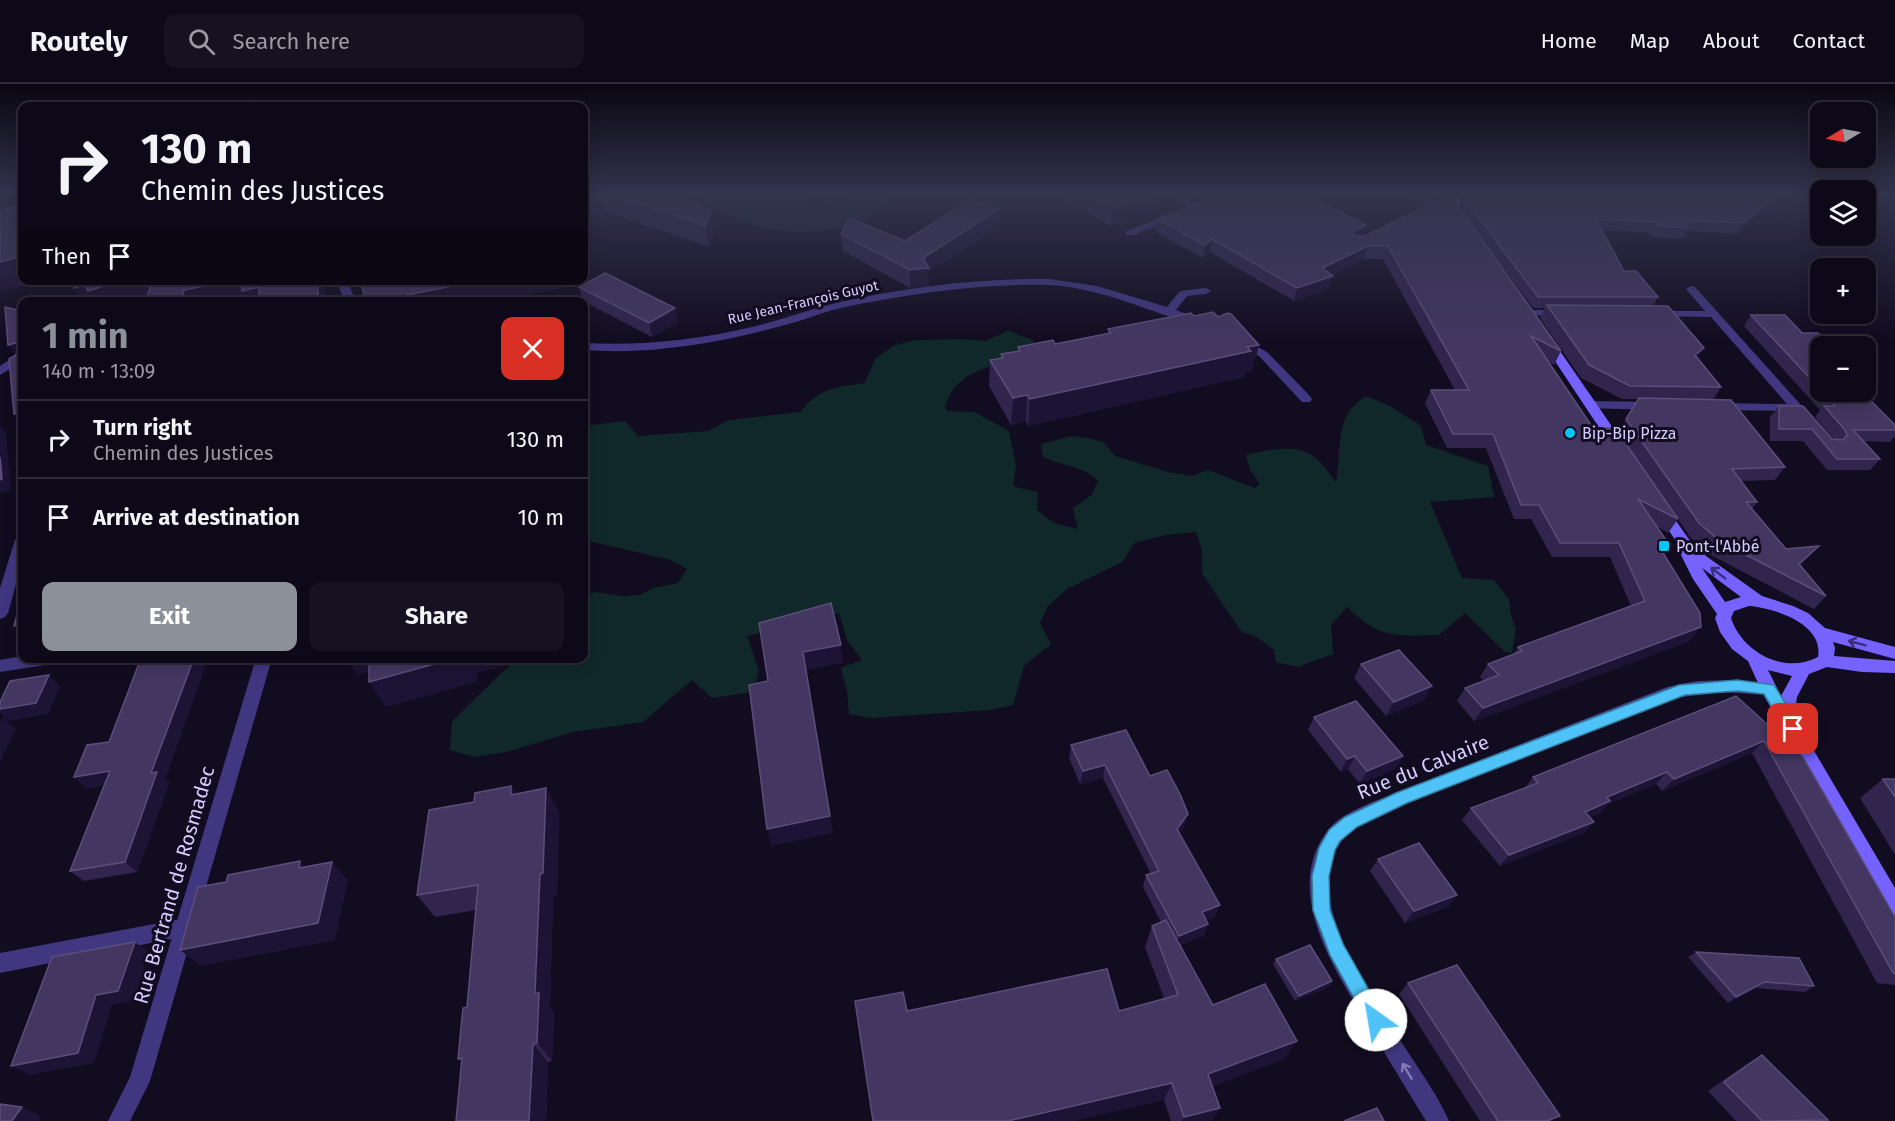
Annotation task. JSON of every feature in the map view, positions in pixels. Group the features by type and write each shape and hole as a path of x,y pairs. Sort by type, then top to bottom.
{"main road":[{"path":"1521,302 1622,451"},
{"path":"1654,499 1683,542 1698,575 1724,612 1724,626 1743,650 1784,669 1816,668 1825,661 1827,648 1819,632"},
{"path":"1683,542 1719,574 1757,600 1792,611 1819,632 1895,654"},
{"path":"1724,612 1733,604 1757,600"},
{"path":"1753,656 1768,689 1786,716 1895,906"},
{"path":"1825,661 1862,666 1895,667"},
{"path":"1786,716 1789,697 1803,670"}],"street":[{"name":"Rue Jean-François Guyot","path":"588,347 633,348 693,342 757,329 855,302 1010,283 1051,283 1117,294 1213,328"},
{"path":"1692,289 1800,412 1703,406"},
{"path":"1169,311 1184,293 1206,291"},
{"path":"1535,322 1580,314"},
{"path":"1647,314 1714,314"},
{"path":"1229,335 1263,354 1306,399"},
{"path":"0,371 18,360"},
{"path":"1591,405 1668,406"},
{"path":"0,613 18,553"},
{"path":"0,666 20,663"},
{"name":"Rue Bertrand de Rosmadec","path":"119,1121 139,1081 263,663"},
{"name":"Rue du Calvaire","path":"1438,1121 1352,981 1328,929 1322,910 1320,876 1327,848 1335,835 1351,822 1376,808 1673,692 1697,687 1727,686 1768,689"},
{"path":"0,963 186,927"}],"green space":[{"path":"1008,331 1033,340 1035,356 994,365 970,375 951,393 945,407 948,411 975,412 1009,431 1016,465 1013,486 1038,492 1037,510 1054,523 1078,529 1073,508 1092,495 1098,481 1086,472 1043,457 1041,444 1072,436 1088,438 1103,442 1115,456 1168,472 1192,476 1208,470 1255,488 1260,484 1250,470 1246,455 1283,449 1301,450 1317,459 1336,482 1341,434 1348,414 1355,404 1366,396 1388,405 1421,426 1426,445 1488,466 1494,497 1430,502 1462,578 1494,580 1509,599 1516,629 1512,653 1505,652 1465,613 1439,635 1411,636 1379,630 1347,607 1331,625 1333,654 1298,667 1276,662 1274,650 1257,637 1242,632 1202,573 1202,551 1196,532 1165,535 1134,543 1122,562 1067,589 1048,606 1040,623 1051,644 1024,666 1013,705 990,710 870,718 849,714 847,691 841,668 862,660 847,640 839,613 747,636 759,671 752,692 712,698 692,680 643,722 573,732 506,752 474,757 450,750 452,721 512,663 588,663 588,595 594,592 623,596 640,595 653,588 678,583 687,569 671,560 588,541 588,426 625,421 638,436 708,431 729,420 800,412 821,393 865,383 875,359 893,346 914,340 984,341"}],"building":[{"path":"0,243 18,243 18,257 0,262"},
{"path":"859,243 946,243 923,258 929,268 910,270"},
{"path":"1220,243 1485,243 1561,351 1531,336 1593,428 1615,428 1678,519 1638,499 1668,543 1657,543 1700,613 1701,627 1483,708 1465,688 1499,675 1488,664 1522,651 1518,647 1645,601 1619,543 1560,543 1539,505 1521,505 1493,434 1453,434 1431,390 1469,390 1388,246 1368,246 1322,268 1333,276 1297,288"},
{"path":"1498,243 1609,243 1624,271 1636,271 1658,297 1538,297"},
{"path":"605,273 675,308 649,323 579,287 588,285 588,282"},
{"path":"85,285 107,285 88,291"},
{"path":"151,285 208,285 184,290 182,297 147,297"},
{"path":"242,285 317,285 319,297 259,297 259,287 242,291"},
{"path":"362,285 456,285 407,295 408,297 364,297"},
{"path":"1547,305 1668,306 1704,348 1695,355 1721,387 1630,386 1589,365"},
{"path":"5,307 18,310 18,345 15,343 8,345"},
{"path":"1213,312 1218,317 1231,314 1259,345 1247,347 1251,351 1030,399 1027,395 1013,398 990,360 1003,358 1001,354 1020,351 1018,347 1053,340 1055,344 1111,333 1108,329 1191,313 1194,316"},
{"path":"1751,315 1785,315 1802,333 1818,333 1821,336 1810,336 1810,378"},
{"path":"18,345 18,413 14,414 9,359 16,355"},
{"path":"1639,398 1731,400 1785,467 1732,469 1757,502 1746,502 1786,549 1819,546 1799,564 1826,596 1721,542 1699,523 1626,419"},
{"path":"1831,402 1872,402 1895,425 1895,430 1853,430 1880,459 1837,459 1812,429 1779,429 1779,406 1803,406 1832,439 1843,440 1847,435 1845,430 1824,406 1835,406"},
{"path":"0,457 2,479 0,480"},
{"path":"831,603 841,645 803,652 830,816 767,829 749,685 768,681 759,623"},
{"path":"18,612 18,625 14,626"},
{"path":"1399,650 1432,686 1394,702 1361,664"},
{"path":"139,663 192,663 151,773 157,772 125,862 70,871 110,771 74,777 87,745 109,742"},
{"path":"369,663 438,663 369,682"},
{"path":"49,675 36,703 0,709 0,702 10,681"},
{"path":"1736,696 1803,757 1895,917 1895,974 1764,741 1674,779 1667,772 1607,797 1610,801 1585,812 1594,822 1509,855 1471,808 1538,783 1533,777"},
{"path":"1356,701 1403,756 1367,771 1355,756 1347,759 1314,717"},
{"path":"1126,730 1150,776 1167,770 1180,794 1188,814 1177,829 1220,905 1202,912 1208,924 1179,936 1146,875 1159,871 1105,765 1083,771 1071,745"},
{"path":"1883,779 1895,779 1895,797"},
{"path":"511,786 511,795 546,788 535,993 539,993 537,1043 533,1044 529,1121 456,1121 462,1058 458,1059 463,1008 467,1007 478,885 417,895 429,810 474,802 475,793"},
{"path":"1419,843 1457,895 1414,911 1378,859"},
{"path":"300,861 299,868 332,862 318,923 180,950 198,887 226,882 228,875"},
{"path":"1166,920 1213,1005 1265,984 1297,1041 1208,1074 1220,1108 1184,1117 1172,1083 1008,1121 873,1121 855,1001 903,992 907,1011 1107,969 1119,1011 1178,995 1152,926"},
{"path":"135,942 118,991 96,995 78,1053 11,1066 52,957"},
{"path":"1310,945 1332,981 1299,996 1276,959"},
{"path":"1696,952 1799,958 1814,986 1764,982 1736,997"},
{"path":"1457,965 1560,1116 1547,1121 1498,1121 1408,983"},
{"path":"1762,1055 1828,1120 1762,1121 1724,1082"},
{"path":"0,1104 22,1107 12,1121 0,1121"},
{"path":"1377,1108 1384,1121 1344,1121"}],"place":[{"name":"Bip-Bip Pizza","path":"1570,433"},
{"name":"Pont-l'Abbé","path":"1664,546"}],"route":[{"path":"1376,1020 1336,949 1322,910 1319,892 1320,876 1327,848 1335,835 1351,822 1376,808 1663,695 1684,689 1737,686 1768,689 1793,729"}]}
